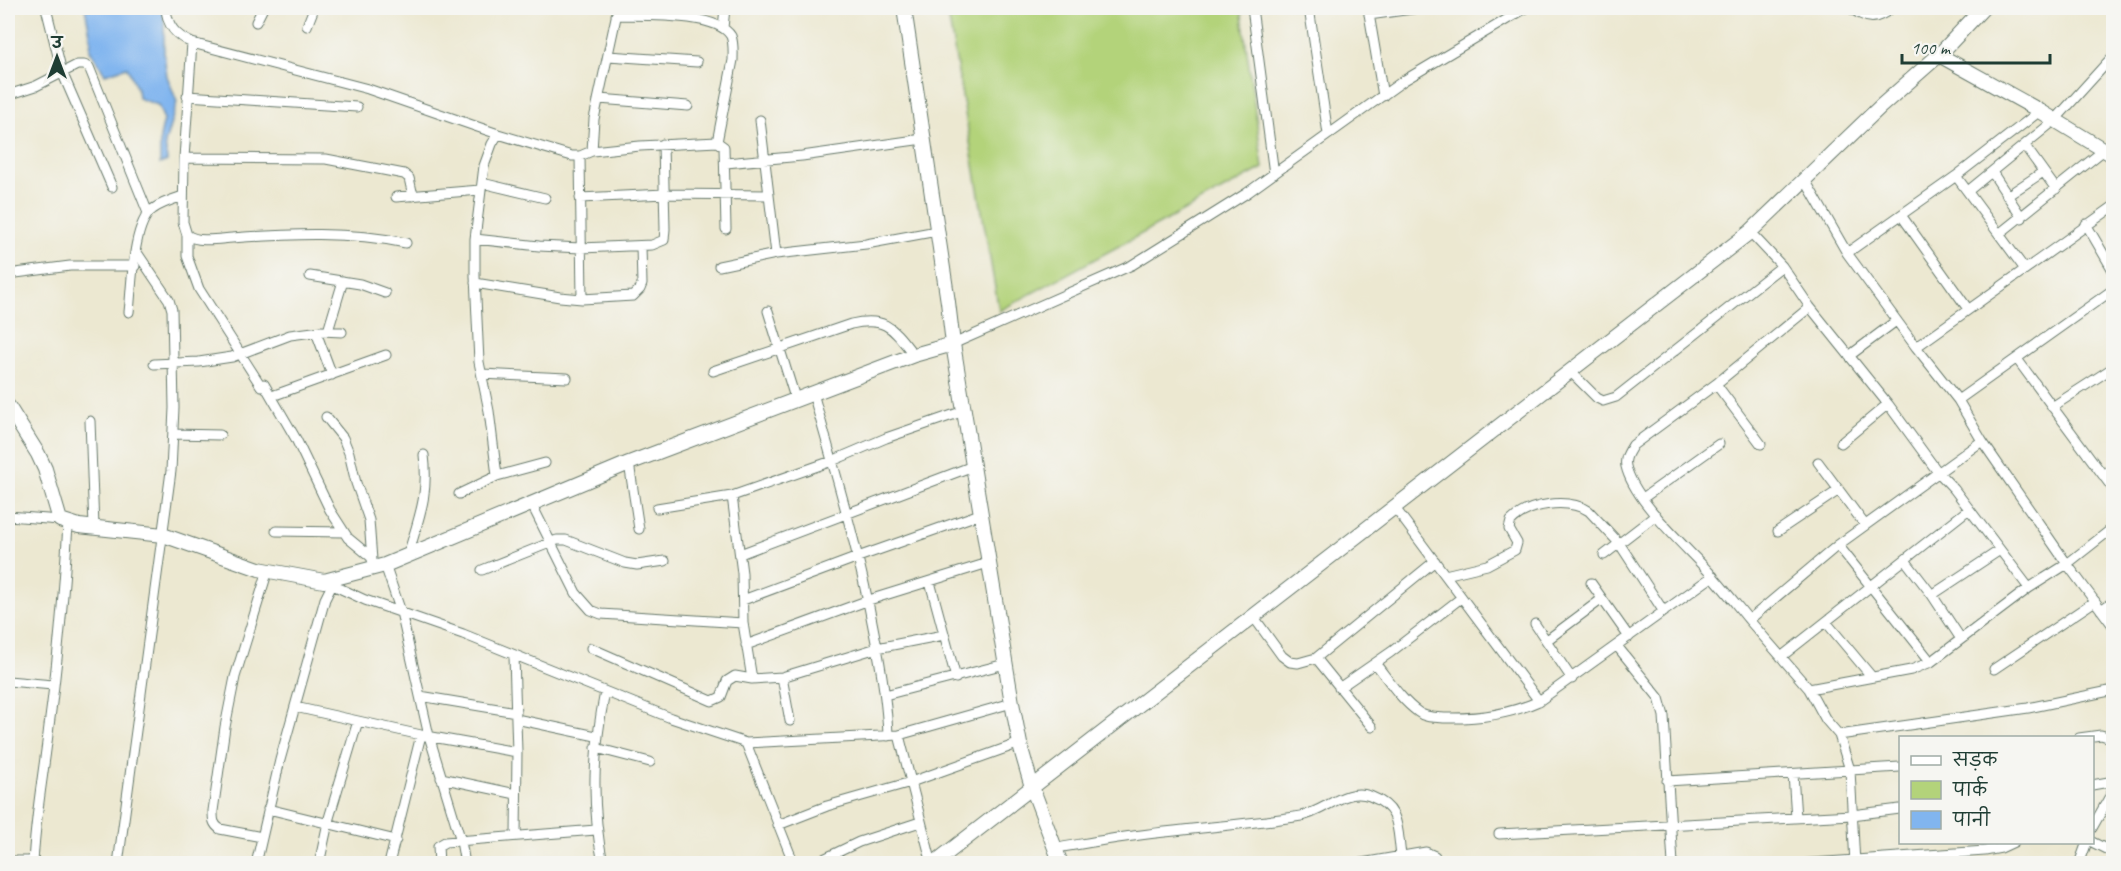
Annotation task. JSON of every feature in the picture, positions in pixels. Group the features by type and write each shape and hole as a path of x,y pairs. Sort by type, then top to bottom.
{"street":[{"path":"46,8 62,72 112,188"},
{"path":"166,8 169,23 175,32 192,43 368,89 498,134 572,156 580,156 592,151 663,144 717,142 724,147 726,164 726,230"},
{"path":"256,22 263,8"},
{"path":"307,26 314,8"},
{"path":"723,28 725,8"},
{"path":"904,8 952,344 1012,703 1032,787 1057,848 1061,864"},
{"path":"1252,8 1274,174"},
{"path":"1309,8 1328,134"},
{"path":"1383,96 1368,11 1419,8"},
{"path":"328,583 376,563 408,555 628,463 914,355 952,344 1132,265 1274,174 1403,81 1526,8"},
{"path":"1850,8 1864,16 1874,18 1892,8"},
{"path":"899,735 920,822 933,864 1750,232 1880,107 1939,54 1983,8"},
{"path":"592,151 594,119 617,11 711,22 723,28 730,36 734,47 733,60 717,142"},
{"path":"192,43 184,158 176,199 187,235 187,256 199,289 245,354 262,385 272,396 296,439 330,510 354,544 376,563"},
{"path":"1939,54 2109,153 2056,189 1999,234"},
{"path":"1968,191 2055,120 2114,55"},
{"path":"608,56 697,62"},
{"path":"8,95 36,86 77,65 89,67 148,213"},
{"path":"188,96 357,107"},
{"path":"598,99 688,106"},
{"path":"1847,253 1956,176 2040,111"},
{"path":"760,120 776,254"},
{"path":"497,476 489,411 479,362 475,239 484,166 498,134"},
{"path":"726,164 923,139"},
{"path":"475,239 581,248 652,245 664,240 663,144"},
{"path":"2025,146 2056,189"},
{"path":"580,156 582,298"},
{"path":"184,158 326,159 404,174 409,178 412,196"},
{"path":"1992,172 2022,218"},
{"path":"2007,196 2043,172"},
{"path":"1956,176 2025,268"},
{"path":"1805,180 1847,253 1896,321 1958,400 1982,441 2067,564 2114,627"},
{"path":"396,196 481,187 545,198"},
{"path":"580,198 664,194 768,195"},
{"path":"129,312 141,226 152,209 176,199"},
{"path":"1916,347 2114,206"},
{"path":"1901,215 1968,309"},
{"path":"2086,224 2114,272"},
{"path":"719,266 776,254 866,244 937,231"},
{"path":"1750,232 1782,266 1810,308 1888,404 1937,471 2029,588"},
{"path":"187,235 208,240 293,234 354,235 406,243"},
{"path":"475,283 560,297 624,297 637,294 642,284 641,246"},
{"path":"118,864 171,471 174,320 170,300 136,251"},
{"path":"8,274 70,266 135,266"},
{"path":"1570,371 1598,398 1603,400 1616,397 1782,266"},
{"path":"310,276 343,280 385,293"},
{"path":"328,332 343,280"},
{"path":"1958,400 2114,290"},
{"path":"1810,308 1716,384 1633,445 1626,456 1626,469 1656,515 1713,576 1809,688 1826,720 1839,735 1850,770 1855,862"},
{"path":"768,311 796,401"},
{"path":"713,371 868,320 884,324 897,333 914,355"},
{"path":"1849,356 1896,321"},
{"path":"316,332 332,375"},
{"path":"154,364 199,362 245,354 270,341 290,335 342,332"},
{"path":"272,396 386,355"},
{"path":"2017,360 2114,490"},
{"path":"2052,407 2112,371"},
{"path":"482,374 567,378"},
{"path":"1716,384 1761,444"},
{"path":"813,393 848,513 868,600 885,695 888,736"},
{"path":"1841,443 1888,404"},
{"path":"8,406 38,454 64,522 64,580 54,685 34,830 33,862 8,861"},
{"path":"657,508 732,496 832,462 886,438 964,411"},
{"path":"326,417 343,438 349,453 356,483 369,520 376,563 401,612 420,696 425,736 461,841 465,864"},
{"path":"90,421 94,527"},
{"path":"172,434 220,435"},
{"path":"1749,620 1865,525 1937,471 1982,441"},
{"path":"1643,498 1719,444"},
{"path":"408,555 425,498 427,478 424,454"},
{"path":"1818,462 1865,525"},
{"path":"459,494 497,476 544,463"},
{"path":"628,463 639,529"},
{"path":"2104,477 2114,465"},
{"path":"740,554 973,466"},
{"path":"1778,531 1839,490"},
{"path":"732,496 740,554 743,623 752,679"},
{"path":"531,502 576,593 591,610 601,614 743,623"},
{"path":"1445,575 1487,565 1511,553 1517,547 1517,543 1509,529 1510,521 1528,510 1550,504 1584,508 1619,543 1664,612"},
{"path":"1395,508 1539,701"},
{"path":"1781,657 1969,509"},
{"path":"743,600 858,556 981,514"},
{"path":"1604,555 1656,515"},
{"path":"8,516 163,536 268,570 328,583 365,600 463,634 605,693 746,743 899,735 1012,703"},
{"path":"1809,688 1911,670 1931,663 2114,527"},
{"path":"276,531 344,531"},
{"path":"482,570 551,541 566,540 614,561 637,566 665,561"},
{"path":"1839,545 1931,663"},
{"path":"1932,595 2000,550"},
{"path":"1905,560 1961,639"},
{"path":"1253,616 1282,656 1290,663 1316,658 1435,561"},
{"path":"746,645 868,600 988,563"},
{"path":"262,837 220,829 213,821 213,811 235,677 268,570"},
{"path":"1375,663 1418,713 1428,717 1470,719 1501,714 1539,701 1713,576"},
{"path":"930,582 956,678"},
{"path":"256,864 268,809 328,583"},
{"path":"1591,583 1629,638"},
{"path":"1339,688 1461,598"},
{"path":"1547,640 1602,599"},
{"path":"1994,669 2094,601"},
{"path":"2102,610 2114,601"},
{"path":"1826,622 1872,677"},
{"path":"1535,624 1572,679"},
{"path":"591,648 707,700 718,700 722,697 730,678 735,676 752,679 782,677 877,648 944,635"},
{"path":"1617,646 1659,698 1664,716 1673,864"},
{"path":"514,656 517,752 516,836"},
{"path":"1316,658 1372,727"},
{"path":"885,695 1005,664"},
{"path":"782,677 790,721"},
{"path":"8,681 54,685"},
{"path":"1839,735 2028,708 2114,690"},
{"path":"603,864 596,830 596,736 605,693"},
{"path":"420,696 516,715 596,736"},
{"path":"295,707 425,736 517,752"},
{"path":"318,864 327,823 357,721"},
{"path":"389,864 425,736"},
{"path":"2094,736 2110,736 2114,739"},
{"path":"746,743 794,864"},
{"path":"778,825 827,806 911,782 1020,743"},
{"path":"596,748 650,762"},
{"path":"1667,781 1899,767"},
{"path":"1793,774 1796,818"},
{"path":"441,778 516,794"},
{"path":"2094,785 2114,781"},
{"path":"2094,824 2114,789"},
{"path":"1057,848 1133,836 1306,815 1339,798 1362,794 1382,802 1392,810 1396,819 1401,856"},
{"path":"268,809 396,840"},
{"path":"1499,834 1852,815 1899,809"},
{"path":"813,864 859,842 920,822"},
{"path":"439,864 437,850 440,844 596,830"},
{"path":"2094,843 2114,853"},
{"path":"1798,864 1855,862 1985,851 2011,844"},
{"path":"2079,864 2086,844"},
{"path":"1358,863 1420,852 1431,853 1435,856 1437,864"}],"green space":[{"path":"947,8 1241,8 1263,168 999,311"}],"water":[{"path":"85,8 164,8 164,55 167,76 177,102 165,143 167,161 160,164 160,137 164,120 158,105 138,98 137,89 127,67 105,74 90,50 91,39"}]}
